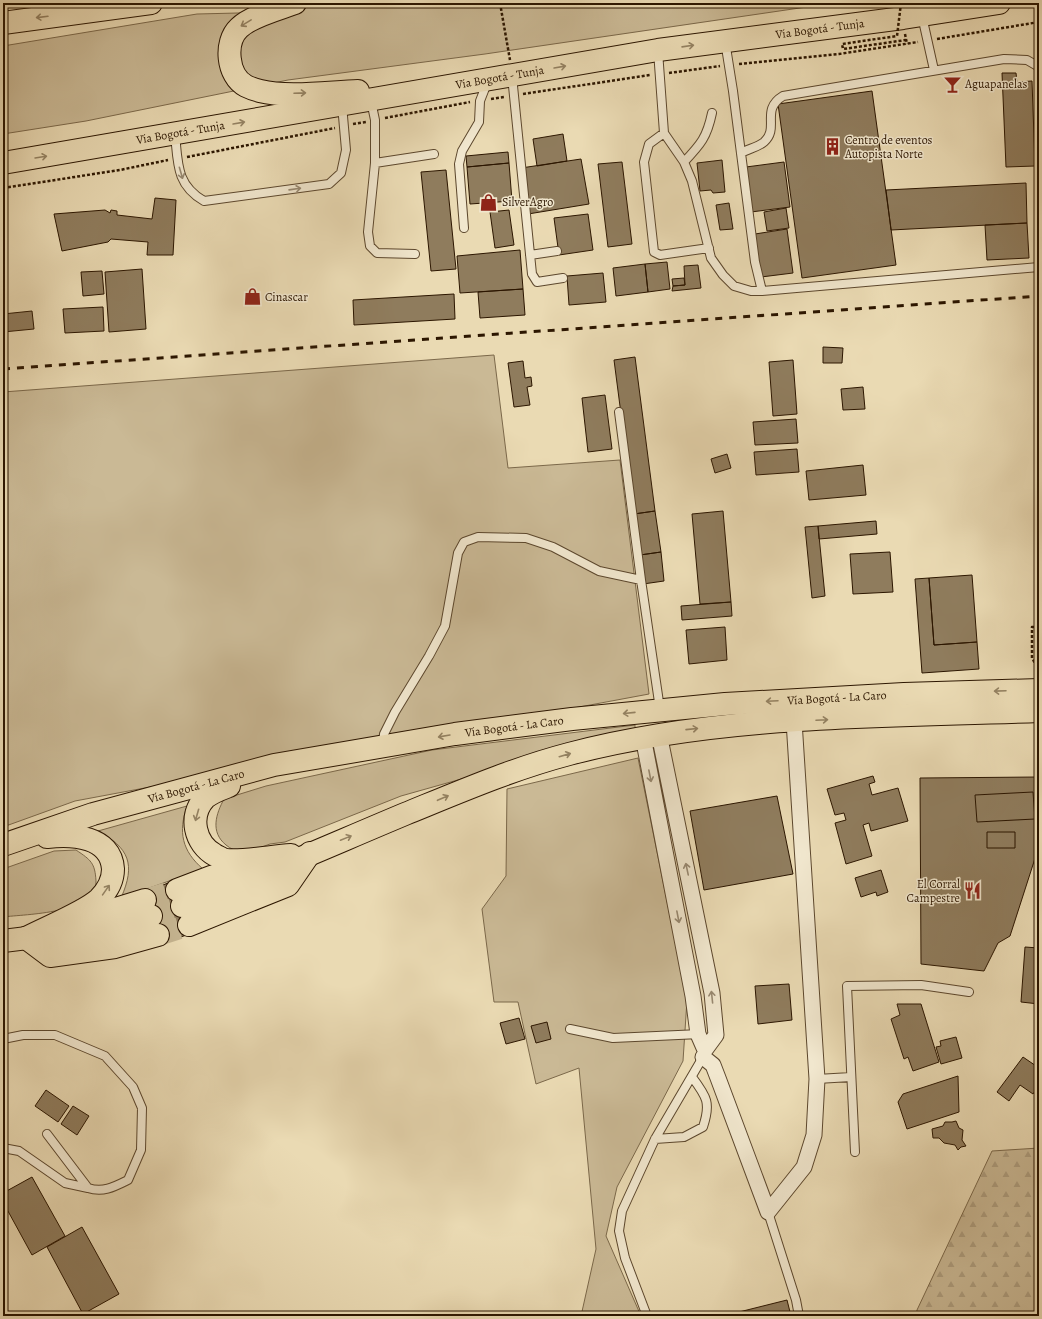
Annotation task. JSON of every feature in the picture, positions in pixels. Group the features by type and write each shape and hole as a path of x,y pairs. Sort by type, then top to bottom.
{"main road":[{"path":"3,23 109,5 151,3"},
{"path":"295,3 253,19 239,28 230,41 229,57 233,72 245,86 275,94 444,88"},
{"name":"Vía Bogotá - Tunja","path":"3,163 658,50 724,40 922,15 999,3"},
{"name":"Vía Bogotá - La Caro","path":"9,843 93,814 274,765 383,748 455,734 660,709 791,700 1039,690"},
{"name":"Vía Bogotá - La Caro","path":"310,853 288,885 183,907 310,853 483,781 566,754 651,736 694,729 794,721 926,714 1039,711"},
{"path":"274,765 212,793 204,800 196,815 195,828 197,836 210,852 225,860 310,853"},
{"path":"9,843 60,835 78,836 93,840 103,846 110,855 113,865 113,877 109,888 93,904 26,938"},
{"path":"3,941 108,928 151,917"}],"street":[{"path":"768,1212 804,1167 814,1135 817,1079 794,721"},
{"path":"651,736 712,993 716,1036 705,1050 698,1034 651,736"},
{"path":"703,1057 713,1066 768,1212"}],"lane":[{"path":"922,15 934,70"},
{"path":"724,40 741,153 755,262 762,291"},
{"path":"658,50 664,132 684,162 692,182 708,248 715,264 734,286 751,291 762,291 1039,267"},
{"path":"741,153 763,142 770,135 771,106 774,101 783,96 1004,59 1027,60 1039,67"},
{"path":"512,76 532,274 537,282 563,278"},
{"path":"464,228 459,164 462,151 479,122 480,101 488,80"},
{"path":"371,100 375,120 375,163 368,232 370,246 378,253 415,254"},
{"path":"175,134 180,175 191,194 204,201 329,184 341,173 346,150 342,105"},
{"path":"684,162 698,148 707,133 712,113"},
{"path":"664,132 649,144 644,162 654,252 660,255 708,248"},
{"path":"375,163 434,154"},
{"path":"530,256 557,251"},
{"path":"619,412 660,709"},
{"path":"383,748 384,734 395,712 429,656 445,626 458,553 464,542 478,538 526,538 553,547 599,570 641,580"},
{"path":"855,1152 847,986 921,985 969,992"},
{"path":"570,1029 613,1038 698,1034"},
{"path":"3,1039 23,1035 55,1035 105,1056 133,1087 142,1108 141,1150 128,1180 108,1189 97,1191 65,1183 19,1151 3,1148"},
{"path":"647,1316 625,1258 619,1231 622,1211 655,1139 703,1057"},
{"path":"655,1139 684,1137 703,1127 708,1110 703,1092 692,1077"},
{"path":"817,1079 851,1077"},
{"path":"47,1134 88,1188"},
{"path":"768,1212 796,1300 799,1316"}],"path":[{"path":"500,3 512,76"},
{"path":"901,3 897,36 842,44 843,49 906,40"},
{"path":"1039,627 1032,627 1032,658 1039,670"}],"green space":[{"path":"334,3 834,3 485,54 288,80 86,121 3,134 3,46 197,14 279,12"},
{"path":"494,355 508,468 620,460 649,694 75,801 3,827 3,392"},
{"path":"635,725 635,730 401,796 285,842 270,844 243,854 226,845 221,840 216,829 217,817 224,799 266,786 432,750"},
{"path":"638,758 687,1000 683,1061 617,1187 606,1236 641,1316 581,1316 596,1249 579,1068 536,1084 518,1002 494,1002 482,909 506,876 507,789"},
{"path":"187,806 183,824 186,848 190,855 203,869 121,898 128,876 127,858 117,844 109,837 98,831"},
{"path":"76,850 89,859 95,870 96,881 93,892 85,900 73,906 58,910 3,917 3,869 54,851"},
{"path":"1039,1148 1039,1316 916,1316 917,1310 992,1151"}],"building":[{"path":"1002,73 1016,73 1017,82 1032,81 1035,166 1006,167"},
{"name":"Centro de eventos Autopista Norte","path":"872,91 896,265 802,278 778,104"},
{"path":"563,134 567,161 537,166 533,139"},
{"path":"508,152 509,163 467,167 466,156"},
{"path":"581,159 589,204 528,214 521,168"},
{"path":"722,160 725,192 713,193 711,190 700,191 697,163"},
{"path":"622,162 632,244 608,247 598,164"},
{"path":"784,162 790,207 751,212 746,167"},
{"path":"509,163 512,201 470,204 467,167"},
{"path":"446,170 456,269 431,271 421,172"},
{"path":"1026,183 1027,223 891,230 886,190"},
{"path":"155,198 176,200 173,255 147,255 148,242 111,239 108,242 62,251 54,214 105,210 110,213 111,210 117,211 117,215 152,219"},
{"path":"729,203 733,229 720,230 716,205"},
{"path":"786,208 789,228 767,231 764,212"},
{"path":"509,210 514,245 495,248 490,212"},
{"path":"588,214 593,250 559,255 554,218"},
{"path":"1027,223 1029,258 987,260 985,225"},
{"path":"787,229 793,273 761,277 755,234"},
{"path":"520,250 523,289 460,293 457,256"},
{"path":"667,262 670,289 648,292 645,264"},
{"path":"645,264 648,292 616,296 613,268"},
{"path":"698,265 701,288 672,291 673,286 685,285 684,266"},
{"path":"142,269 146,329 109,332 105,272"},
{"path":"102,271 104,294 83,296 81,272"},
{"path":"603,273 606,302 569,305 567,276"},
{"path":"684,278 685,285 673,286 672,279"},
{"path":"523,289 525,315 480,318 478,292"},
{"path":"454,294 455,319 354,325 353,300"},
{"path":"103,307 104,331 65,333 63,309"},
{"path":"32,311 34,329 3,332 3,314"},
{"path":"823,347 843,348 842,363 823,363"},
{"path":"635,357 655,511 634,514 614,360"},
{"path":"793,360 797,414 773,416 769,362"},
{"path":"523,361 525,378 531,377 532,386 527,387 530,405 514,407 508,363"},
{"path":"863,387 865,409 843,410 841,389"},
{"path":"605,395 612,449 588,452 582,398"},
{"path":"796,419 798,443 755,445 753,422"},
{"path":"797,449 799,472 756,475 754,452"},
{"path":"727,454 731,468 715,473 711,459"},
{"path":"863,465 866,495 809,500 806,471"},
{"path":"655,511 661,552 640,555 634,514"},
{"path":"723,511 731,602 700,604 692,514"},
{"path":"876,521 877,534 819,539 818,526"},
{"path":"818,526 825,596 812,598 805,527"},
{"path":"661,552 664,581 643,584 640,555"},
{"path":"890,552 893,592 853,594 850,554"},
{"path":"972,575 977,642 934,645 929,578"},
{"path":"929,578 934,645 977,642 979,669 922,673 915,579"},
{"path":"731,602 732,616 682,620 681,606"},
{"path":"725,627 727,660 689,664 686,630"},
{"path":"873,776 875,782 869,784 872,795 898,788 908,821 871,831 869,823 863,825 872,856 846,864 835,823 846,820 844,813 835,815 827,789"},
{"name":"El Corral Campestre","path":"1039,777 1039,846 1010,936 998,943 984,971 921,964 920,778"},
{"path":"1033,792 1035,819 977,822 975,795"},
{"path":"777,796 793,874 704,890 690,811"},
{"path":"987,832 1015,832 1015,848 987,848"},
{"path":"881,870 888,892 877,896 876,892 861,897 855,878"},
{"path":"173,881 192,933 161,944 143,893"},
{"path":"1025,947 1039,948 1039,1004 1021,1002"},
{"path":"789,984 792,1020 758,1024 755,986"},
{"path":"897,1004 921,1004 939,1062 913,1071 908,1057 904,1059 891,1019 900,1015"},
{"path":"519,1018 525,1039 506,1044 500,1023"},
{"path":"547,1022 551,1039 536,1043 531,1026"},
{"path":"956,1037 962,1058 941,1064 936,1047 941,1046 940,1041"},
{"path":"1023,1057 1039,1068 1039,1085 1033,1094 1020,1085 1009,1101 997,1092"},
{"path":"958,1076 959,1112 907,1129 898,1102 903,1094"},
{"path":"46,1090 69,1106 58,1122 35,1106"},
{"path":"73,1106 89,1116 77,1135 61,1124"},
{"path":"956,1121 959,1128 963,1130 962,1140 966,1146 961,1147 958,1150 955,1145 944,1143 939,1138 933,1138 932,1129 943,1126 945,1122"},
{"path":"32,1177 65,1236 32,1255 3,1202 3,1193"},
{"path":"82,1227 119,1294 83,1314 47,1247"},
{"path":"787,1300 791,1316 727,1316 727,1315"}],"tunnel":[{"path":"145,900 177,890"},
{"path":"151,916 182,906"},
{"path":"158,935 189,925"}],"railway":[{"path":"3,369 1039,296"}],"place":[{"name":"Aguapanelas","path":"952,84"},
{"name":"Centro de eventos Autopista Norte","path":"832,147"},
{"name":"SilverAgro","path":"489,202"},
{"name":"Cinascar","path":"252,297"},
{"name":"El Corral Campestre","path":"973,891"}]}
